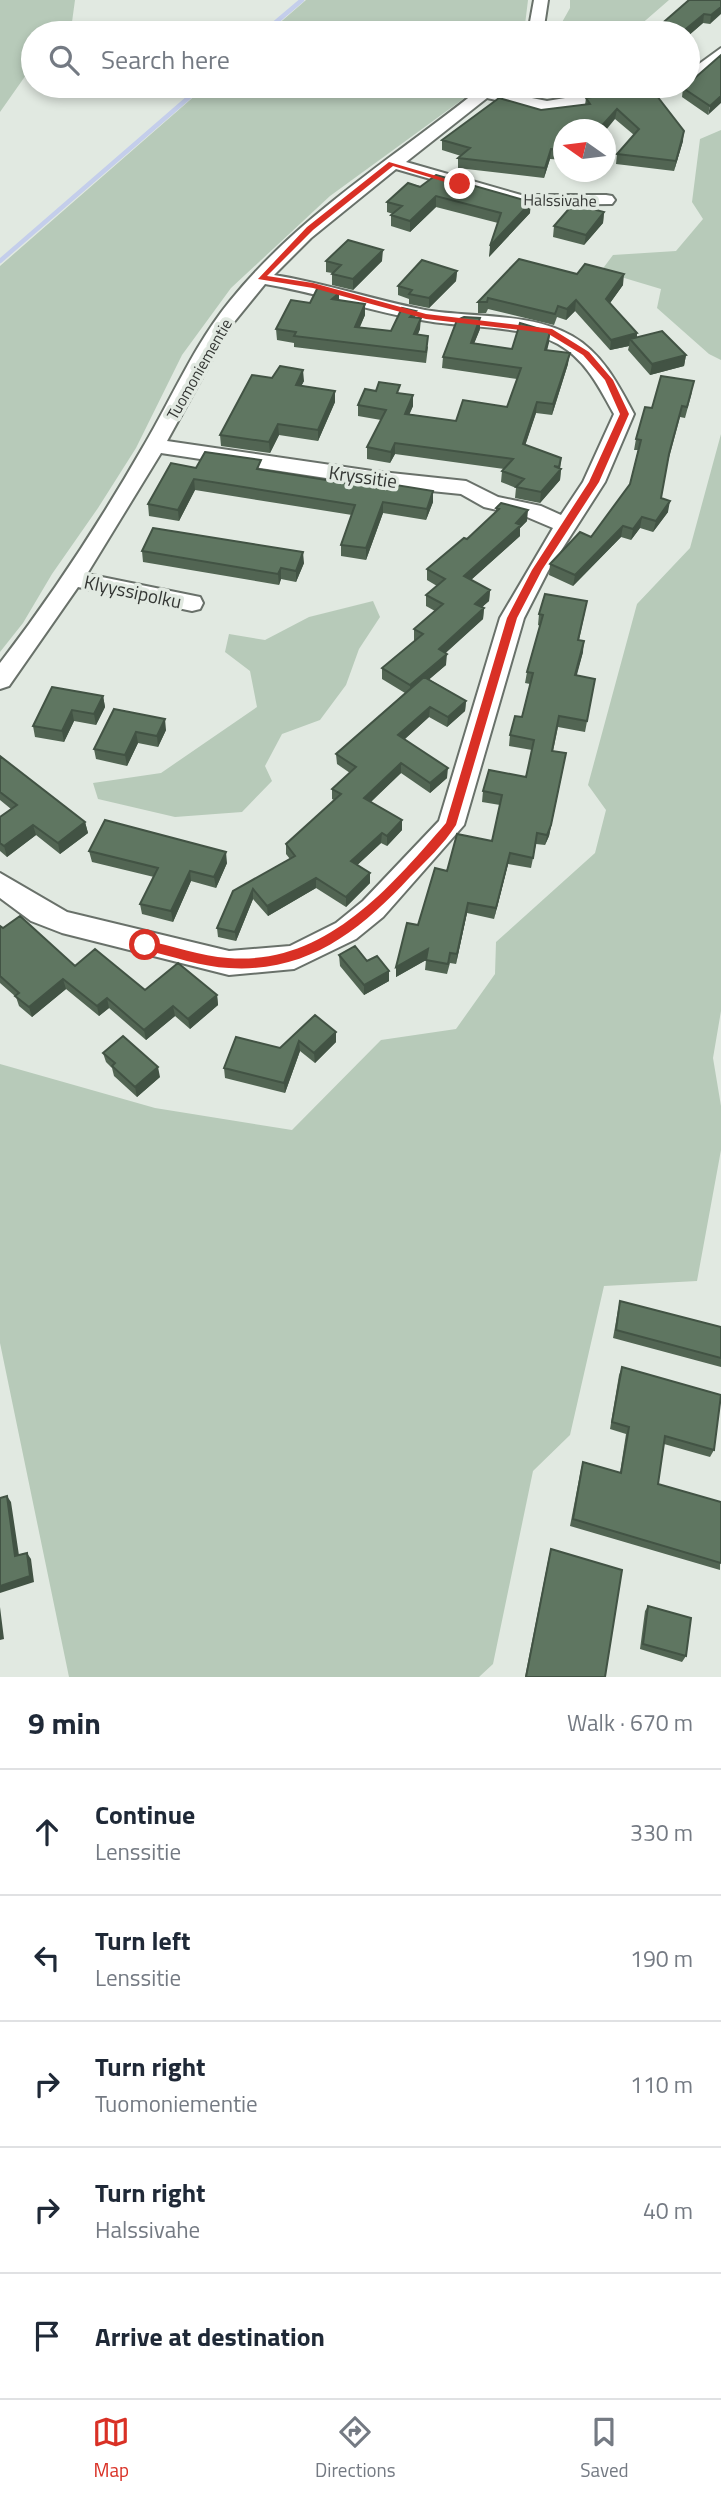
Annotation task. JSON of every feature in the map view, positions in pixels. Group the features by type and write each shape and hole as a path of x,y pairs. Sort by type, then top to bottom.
{"street":[{"path":"538,21 541,0"},
{"path":"700,70 721,53"},
{"name":"Tuomoniementie","path":"0,680 75,579 155,446 225,321 261,278 310,228 476,98"},
{"path":"519,98 547,106 594,98"},
{"name":"Halssivahe","path":"392,163 520,201 606,200"},
{"path":"0,884 41,913 62,922 229,963 294,957 346,931 373,909 451,825 512,618 564,525 594,482 624,414 609,380 586,353 549,331 426,316 313,286 261,278"},
{"name":"Kryssitie","path":"155,446 372,478 466,488 492,502 533,511 564,525"},
{"name":"Klyyssipolku","path":"75,579 192,603"}],"green space":[{"path":"0,0 75,0 72,21 21,21 21,82 0,112"},
{"path":"306,0 528,0 525,21 282,21"},
{"path":"570,0 669,0 645,21 563,21 570,8"},
{"path":"192,98 465,98 330,196 231,288 182,355 136,448 98,508 52,574 23,623 0,652 0,266"},
{"path":"721,130 721,360 709,354 657,308 661,289 601,271 613,255 676,251 703,219 692,202 700,139"},
{"path":"721,434 721,1011 713,1058 721,1106 721,1150 697,1281 604,1286 570,1435 533,1471 493,1664 479,1677 69,1677 0,1343 0,1064 155,1108 292,1130 381,1040 456,1029 495,974 496,942 595,853 606,810 588,785 637,604 690,548"},
{"path":"373,601 380,617 359,649 346,685 320,720 282,734 265,766 272,781 242,812 175,817 98,799 93,783 161,773 257,707 250,671 225,652 229,634 265,640 309,617"}],"building":[{"path":"689,0 721,0 721,7 711,15 704,14 696,21 665,21"},
{"path":"721,55 721,96 710,106 698,98 700,73"},
{"path":"499,98 541,110 590,104 586,98 658,98 684,131 676,161 617,154 639,129 617,109 608,119 553,119 553,149 545,168 458,158 470,148 442,140"},
{"path":"436,175 531,202 490,246 501,213 436,196 410,221 391,215 402,206 387,202 408,183 420,187"},
{"path":"573,204 604,212 586,235 554,226"},
{"path":"348,240 383,250 353,279 332,274 341,265 326,261"},
{"path":"519,259 577,274 585,264 624,274 606,299 637,333 611,340 576,300 567,309 558,306 555,314 488,298 487,302 478,302"},
{"path":"422,260 457,271 429,298 409,294 412,290 398,286"},
{"path":"318,287 339,293 332,299 365,304 355,327 391,331 402,308 416,311 410,317 421,318 414,334 428,336 426,352 294,336 296,332 276,329 291,300 310,303"},
{"path":"464,317 480,318 471,343 512,349 520,323 550,332 545,350 570,353 553,404 537,402 523,444 561,458 559,467 554,466 561,469 541,492 516,487 524,479 502,471 513,459 395,443 391,452 367,447 386,410 358,405 365,389 376,391 379,382 400,385 397,393 413,395 405,414 456,421 463,400 507,407 521,368 443,357 457,320"},
{"path":"662,331 686,355 652,364 630,339"},
{"path":"280,366 303,370 296,385 335,391 318,430 278,424 269,442 220,435 252,375 272,378"},
{"path":"661,376 694,381 687,407 682,406 669,454 661,498 670,501 656,521 642,517 633,529 623,526 575,575 550,564 580,532 591,537 630,484 641,440 636,439 645,407 652,408"},
{"path":"205,452 261,460 257,469 376,488 378,482 433,491 427,509 383,502 366,548 341,545 355,505 194,479 178,510 148,504 171,463 196,468"},
{"path":"501,503 528,510 516,523 521,525 464,576 490,590 475,604 484,608 439,649 447,654 410,685 382,668 423,634 414,629 443,604 426,595 445,579 427,569 464,538 467,539 499,509 496,508"},
{"path":"153,528 303,552 296,571 281,568 278,574 142,551"},
{"path":"545,594 587,601 578,640 584,641 575,675 595,679 587,721 559,716 552,751 566,753 551,825 547,835 537,833 533,858 510,853 496,908 468,903 457,954 450,953 448,964 426,960 428,949 396,967 407,923 418,925 435,868 447,871 457,834 492,841 502,795 483,791 489,770 526,777 534,740 510,735 515,716 522,717 533,673 527,672 543,615 539,614"},
{"path":"424,677 466,701 448,717 430,707 398,735 448,768 430,783 401,763 364,798 402,820 387,836 382,833 351,861 370,873 346,897 316,878 267,906 253,889 235,932 217,928 233,891 295,856 286,844 341,794 332,789 356,767 336,754"},
{"path":"52,687 103,696 94,714 72,710 62,731 33,726"},
{"path":"114,709 165,719 157,736 136,732 125,755 94,749"},
{"path":"0,756 85,822 58,843 33,825 4,846 0,843 0,817 17,805 0,792"},
{"path":"105,820 226,852 214,877 190,871 171,911 140,904 158,868 89,851"},
{"path":"20,916 75,966 95,949 145,990 178,963 217,995 188,1019 173,1006 144,1030 107,998 97,1006 63,979 29,1007 15,996 19,993 0,976 0,926 3,928"},
{"path":"355,946 367,961 377,956 389,971 364,985 339,955"},
{"path":"315,1015 336,1032 314,1053 299,1041 284,1083 224,1068 236,1037 280,1048"},
{"path":"123,1036 158,1067 135,1087 112,1066 115,1063 103,1053"},
{"path":"620,1301 721,1327 721,1358 616,1330"},
{"path":"622,1367 721,1395 714,1450 665,1436 658,1484 721,1502 721,1563 573,1519 583,1462 621,1473 629,1427 612,1422"},
{"path":"7,1496 15,1556 27,1553 30,1576 0,1586 0,1498"},
{"path":"551,1549 622,1570 605,1677 526,1677"},
{"path":"648,1606 691,1618 686,1656 643,1644"}],"waterway":[{"path":"277,21 302,0"},
{"path":"0,261 188,98"}],"route":[{"path":"145,945 229,963 294,957 321,946 346,931 373,909 431,848 451,825 495,667 512,618 564,525 594,482 624,414 609,380 586,353 549,331 495,322 426,316 313,286 261,278 310,228 392,163 460,184"}]}
